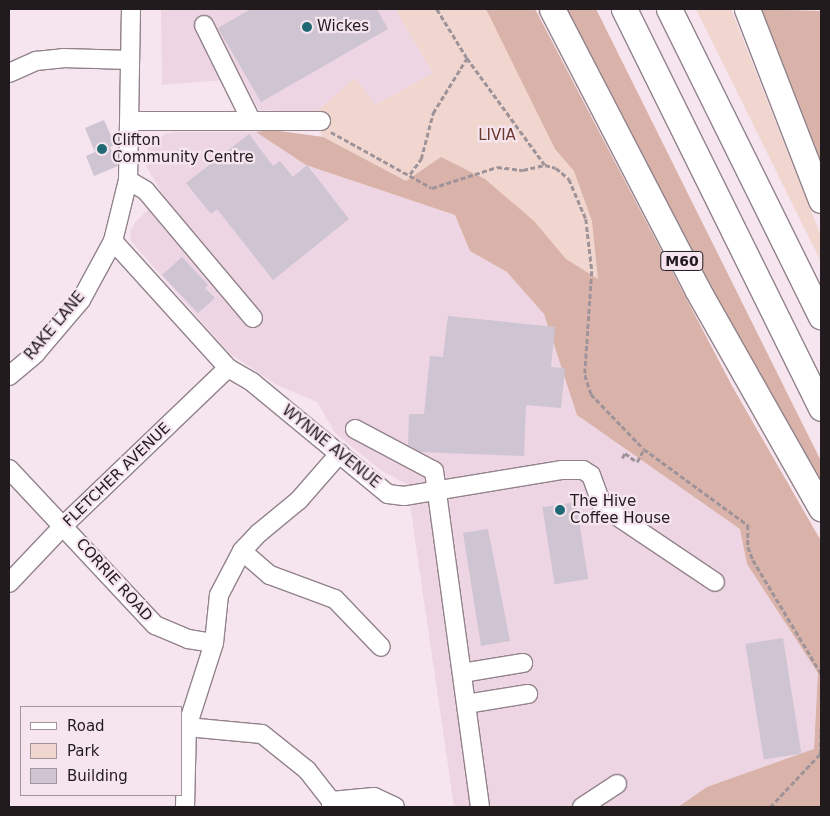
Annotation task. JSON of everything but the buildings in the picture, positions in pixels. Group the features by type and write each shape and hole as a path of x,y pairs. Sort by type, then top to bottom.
{"highway":[{"name":"M60","path":"552,9 697,289 821,508"},
{"path":"624,9 821,408"},
{"path":"669,9 821,316"},
{"path":"747,9 821,200"}],"street":[{"name":"RAKE LANE","path":"9,376 36,353 81,300 113,241 128,180 131,120 131,9"},
{"path":"204,25 251,120"},
{"path":"9,72 36,61 64,58 130,60"},
{"path":"131,120 318,121"},
{"path":"128,180 146,191 253,318"},
{"name":"WYNNE AVENUE","path":"113,241 228,368 252,382 388,494 404,496 561,470 583,470 591,475 602,506 715,582"},
{"name":"FLETCHER AVENUE","path":"9,583 64,525 228,368"},
{"path":"355,429 434,470 480,807"},
{"path":"185,807 186,727 214,643 219,595 242,551 259,533 299,500 340,453"},
{"name":"CORRIE ROAD","path":"9,469 64,525 155,625 188,640 214,643"},
{"path":"242,551 270,575 335,598 381,647"},
{"path":"462,673 524,663"},
{"path":"466,704 528,694"},
{"path":"186,727 262,734 307,770 331,804 374,797 395,807"},
{"path":"582,807 617,784"}],"path":[{"path":"437,9 466,58 545,165"},
{"path":"410,174 421,159 433,113 466,58"},
{"path":"318,121 320,130 328,130 410,174 432,188 497,167 523,170 545,165 556,168 569,179 586,219 592,271 585,375 591,394 644,449 748,525 748,547 753,560 821,673"},
{"path":"622,458 625,453 637,462 644,449"},
{"path":"770,807 820,754 821,728"}],"shaded area":[{"path":"161,9 395,9 433,73 375,105 315,113 259,110 239,73 223,80 162,85"},
{"name":"LIVIA","path":"486,9 535,9 732,386 821,541 821,807 678,807 707,787 814,749 818,673 747,564 740,529 577,415 544,314 507,272 470,251 455,215 306,165 256,132 272,130 323,137 406,181 441,157 485,179 534,221 566,259 598,279 592,221 574,171 555,149"},
{"path":"564,9 596,9 821,461 821,491 669,217"},
{"path":"758,9 821,11 821,169"},
{"path":"178,132 256,132 306,165 455,215 470,251 507,272 544,314 577,415 740,529 747,564 818,673 814,750 755,791 707,787 678,807 454,807 407,484 382,471 335,433 317,402 277,385 229,353 131,241 130,232 135,222 164,196 146,166 148,148 164,134"}],"green space":[{"name":"LIVIA","path":"395,9 535,9 732,386 821,541 821,807 678,807 707,787 814,749 818,673 747,564 740,529 577,415 544,314 507,272 470,251 455,215 307,165 272,130 322,137 315,113 355,78 375,105 433,73"},
{"path":"696,9 731,9 821,236 821,262"}],"place":[{"name":"Wickes","path":"307,27"},
{"name":"Clifton Community Centre","path":"102,149"},
{"name":"The Hive Coffee House","path":"560,510"}]}
